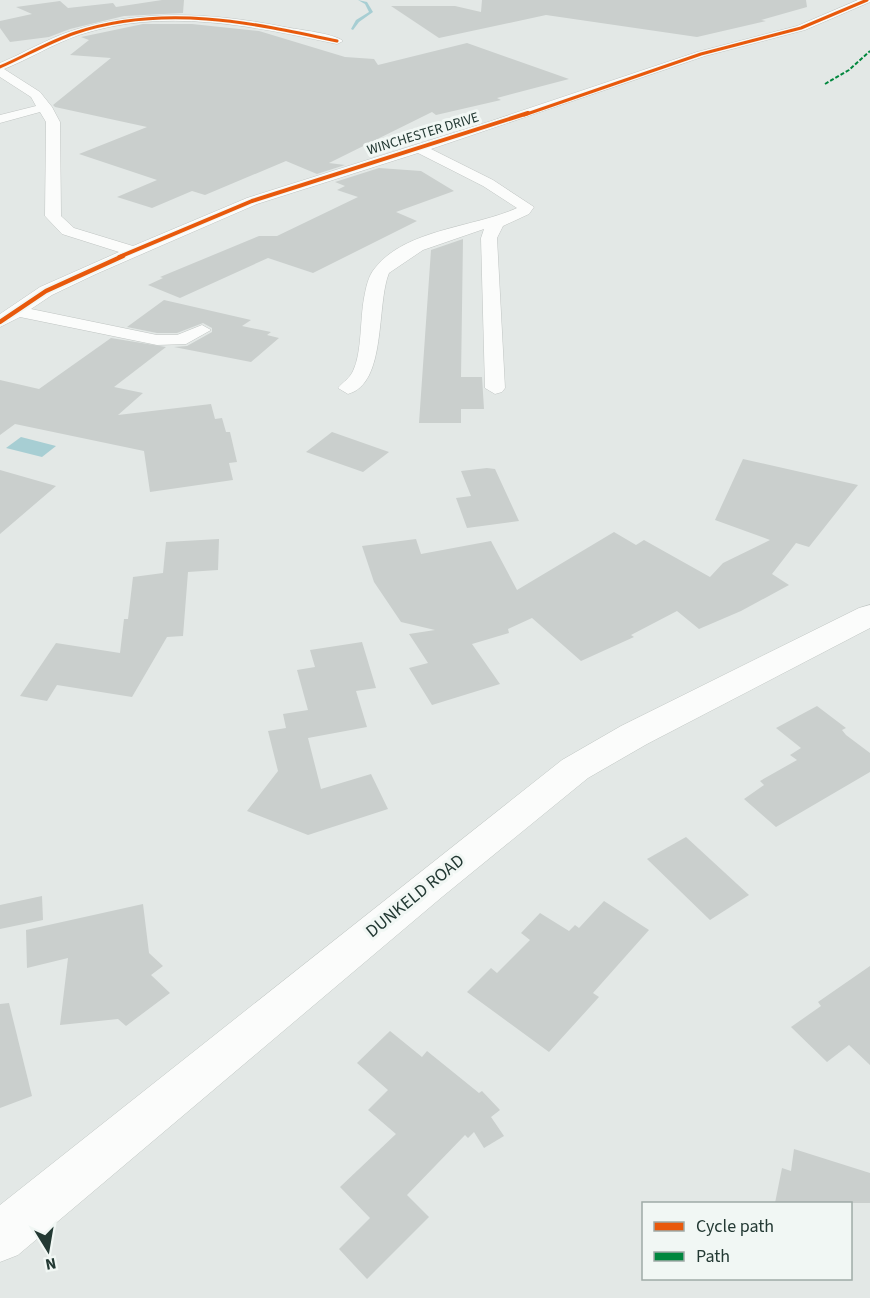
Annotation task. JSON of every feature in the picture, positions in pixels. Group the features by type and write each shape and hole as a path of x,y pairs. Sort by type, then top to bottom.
{"main road":[{"name":"DUNKELD ROAD","path":"0,1237 436,878 575,769 634,735 870,615"}],"street":[{"name":"WINCHESTER DRIVE","path":"0,322 46,291 134,250 252,201 701,54 801,28 867,0"},
{"path":"0,67 84,30 125,21 183,16 245,21 337,41"},
{"path":"0,72 36,95 46,107 53,122 51,213 53,217 60,226 68,231 134,250"},
{"path":"0,119 46,107"},
{"path":"418,148 488,183 526,207 525,211 497,224 492,229 489,238 493,291 495,388"},
{"path":"348,388 360,377 365,366 376,286 381,271 388,263 427,242 469,226 497,224"},
{"path":"17,311 157,340 180,340 202,330"}],"water":[{"path":"21,437 56,446 42,457 6,448"}],"building":[{"path":"162,0 184,0 183,13 124,16 70,29 49,37 10,42 0,28 0,21 32,14 16,7 60,1 68,8 113,3 116,7"},
{"path":"482,0 806,0 807,7 761,20 766,21 697,37 546,15 439,38 391,6 455,6 481,12"},
{"path":"143,24 192,24 259,31 345,57 374,59 378,65 467,43 569,79 497,98 501,100 436,115 432,112 329,163 345,165 317,174 286,161 205,195 192,191 152,208 117,197 157,180 79,154 147,127 53,105 111,58 70,55 89,40 81,37"},
{"path":"379,168 421,171 454,191 396,212 417,221 313,273 268,258 180,298 148,285 163,278 160,277 259,236 277,236 358,197 337,190 345,186 335,182"},
{"path":"463,239 461,377 482,377 484,409 461,409 461,423 419,423 431,250"},
{"path":"164,300 251,320 242,326 271,332 267,335 279,338 251,362 174,347 187,346 212,332 212,328 203,323 177,333 157,333 127,327"},
{"path":"111,338 166,347 114,387 143,393 118,415 211,404 215,419 222,418 226,432 230,432 237,462 229,463 233,480 150,492 144,451 15,424 0,435 0,380 39,389"},
{"path":"332,432 389,452 363,472 306,452"},
{"path":"743,459 858,485 809,547 796,543 772,574 789,585 741,611 699,629 677,611 631,635 634,637 581,661 532,618 508,629 509,633 472,644 500,684 432,705 409,668 428,663 409,634 435,630 401,622 374,582 362,546 416,539 421,554 491,541 517,590 614,532 636,545 644,540 710,577 723,563 770,540 715,520"},
{"path":"495,469 519,521 467,528 456,498 471,496 461,471"},
{"path":"0,470 56,486 0,534"},
{"path":"219,539 218,570 188,572 183,636 167,637 132,697 57,685 47,701 20,696 56,643 120,653 124,619 128,619 133,577 163,573 166,542"},
{"path":"362,642 376,688 356,691 367,727 308,738 321,789 371,774 388,809 308,835 247,811 278,771 268,731 286,728 283,714 308,710 297,670 315,667 310,650"},
{"path":"817,706 846,728 842,730 846,735 870,753 870,772 776,827 744,799 764,785 760,781 797,760 790,755 801,748 776,728"},
{"path":"686,837 749,895 710,920 647,859"},
{"path":"42,896 43,920 0,929 0,905"},
{"path":"604,901 649,930 593,993 599,997 549,1052 467,992 491,968 497,973 530,940 521,933 540,913 569,931 575,925 579,928"},
{"path":"143,904 149,953 163,966 151,975 170,993 126,1026 118,1019 60,1025 68,958 27,968 26,930"},
{"path":"870,966 870,1065 849,1045 827,1062 791,1027 821,1006 818,1002"},
{"path":"9,1003 32,1096 0,1108 0,1004"},
{"path":"390,1031 422,1057 427,1051 479,1093 482,1091 500,1110 491,1117 504,1136 484,1148 474,1132 468,1138 465,1135 407,1195 429,1217 367,1279 339,1249 370,1218 340,1187 396,1134 368,1110 388,1090 357,1063"},
{"path":"794,1149 870,1173 870,1203 775,1202 782,1168 791,1171"}],"waterway":[{"path":"353,29 357,21 371,12 366,3 360,0"}],"marked path":[{"path":"825,84 849,70 870,51"}],"cycle path":[{"path":"0,322 46,291 252,201 496,124 701,54 801,28 867,0"},
{"path":"0,67 75,33 108,24 141,19 174,17 239,22 337,41"}]}
